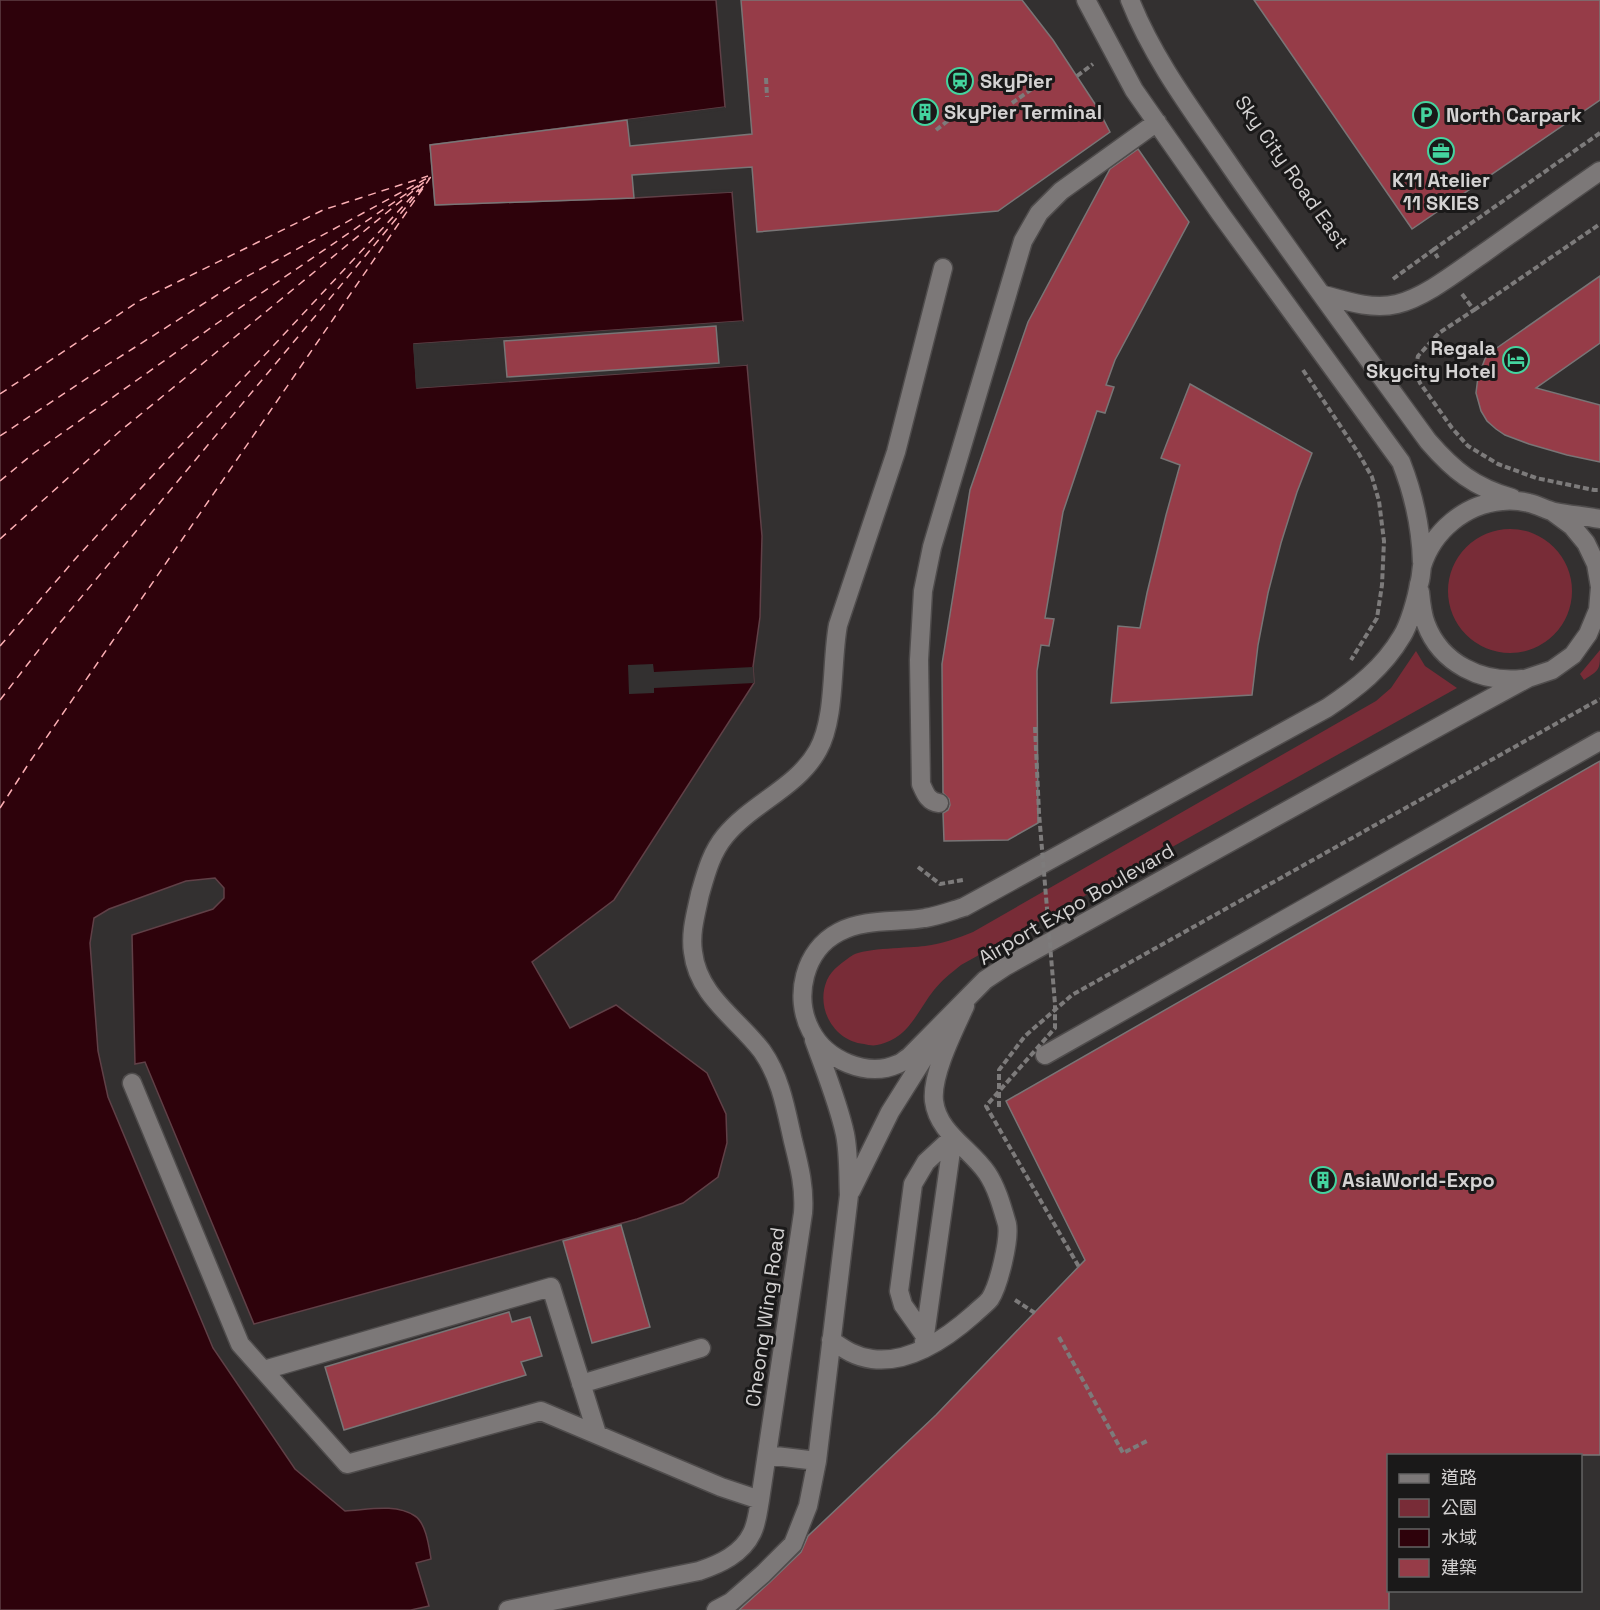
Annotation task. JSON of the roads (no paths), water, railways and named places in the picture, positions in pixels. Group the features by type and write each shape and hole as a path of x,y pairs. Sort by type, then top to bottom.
{"street":[{"path":"1086,0 1134,90 1227,223 1401,462 1415,502 1422,567"},
{"path":"1130,0 1168,73 1239,178 1428,441 1441,456 1470,481 1494,492 1528,502"},
{"path":"939,803 933,802 926,796 921,784 919,660 923,591 932,547 1023,241 1039,213 1061,191 1157,122"},
{"path":"1321,294 1345,301 1380,306 1413,299 1450,276 1600,171"},
{"name":"Cheong Wing Road","path":"508,1610 715,1566 734,1554 747,1542 753,1531 767,1455 804,1192 784,1100 772,1068 761,1050 711,996 700,978 693,952 694,925 705,876 724,837 747,815 799,774 818,750 824,736 830,707 838,625 896,452 943,268"},
{"name":"Airport Expo Boulevard","path":"1554,512 1572,526 1586,543 1596,564 1600,587 1599,608 1588,634 1573,655 1552,670 1528,678 1448,721 1006,966 985,980 909,1057 898,1064 873,1069 845,1063 833,1056 812,1033 802,1003 807,968 816,951 840,931 867,923 925,918 964,907 1327,708 1361,684 1376,671 1404,634 1419,587 1422,567 1431,547 1444,529 1461,515 1480,505 1502,501 1528,502 1554,512 1600,519"},
{"name":"Airport Expo Boulevard","path":"1419,587 1426,626 1437,645 1451,659 1487,678 1507,681 1528,678"},
{"path":"1045,1055 1600,741"},
{"path":"953,1137 926,1162 913,1184 898,1291 923,1343 931,1346 963,1323 990,1299 1002,1271 1008,1227 999,1198 987,1174 940,1120 933,1100 936,1075 969,996"},
{"path":"849,1195 890,1112 952,1014"},
{"path":"716,1610 731,1602 793,1544 808,1506 817,1461 849,1195 845,1135 836,1101 812,1033"},
{"path":"132,1083 240,1344 347,1464 541,1411 721,1487 760,1500"},
{"path":"923,1343 953,1137"},
{"path":"264,1370 551,1287 597,1434"},
{"path":"831,1340 852,1354 874,1359 898,1358 923,1343"},
{"path":"581,1384 701,1348"},
{"path":"767,1455 817,1461"}],"water":[{"path":"0,0 716,0 725,107 430,145 435,205 732,192 743,321 414,344 417,388 747,365 762,536 760,617 753,667 754,683 614,900 532,962 570,1028 616,1005 707,1073 726,1114 727,1143 718,1177 683,1203 637,1219 254,1324 145,1062 135,1064 132,935 213,909 224,898 224,888 215,878 186,881 109,909 94,918 90,943 98,1051 108,1097 213,1348 295,1469 345,1511 390,1508 407,1512 419,1519 426,1536 431,1559 416,1563 429,1606 411,1610 0,1610"}],"place":[{"name":"SkyPier","path":"960,81"},
{"name":"SkyPier Terminal","path":"925,112"},
{"name":"North Carpark","path":"1426,115"},
{"name":"K11 Atelier 11 SKIES","path":"1441,151"},
{"name":"Regala Skycity Hotel","path":"1516,360"},
{"name":"AsiaWorld-Expo","path":"1323,1180"}]}
